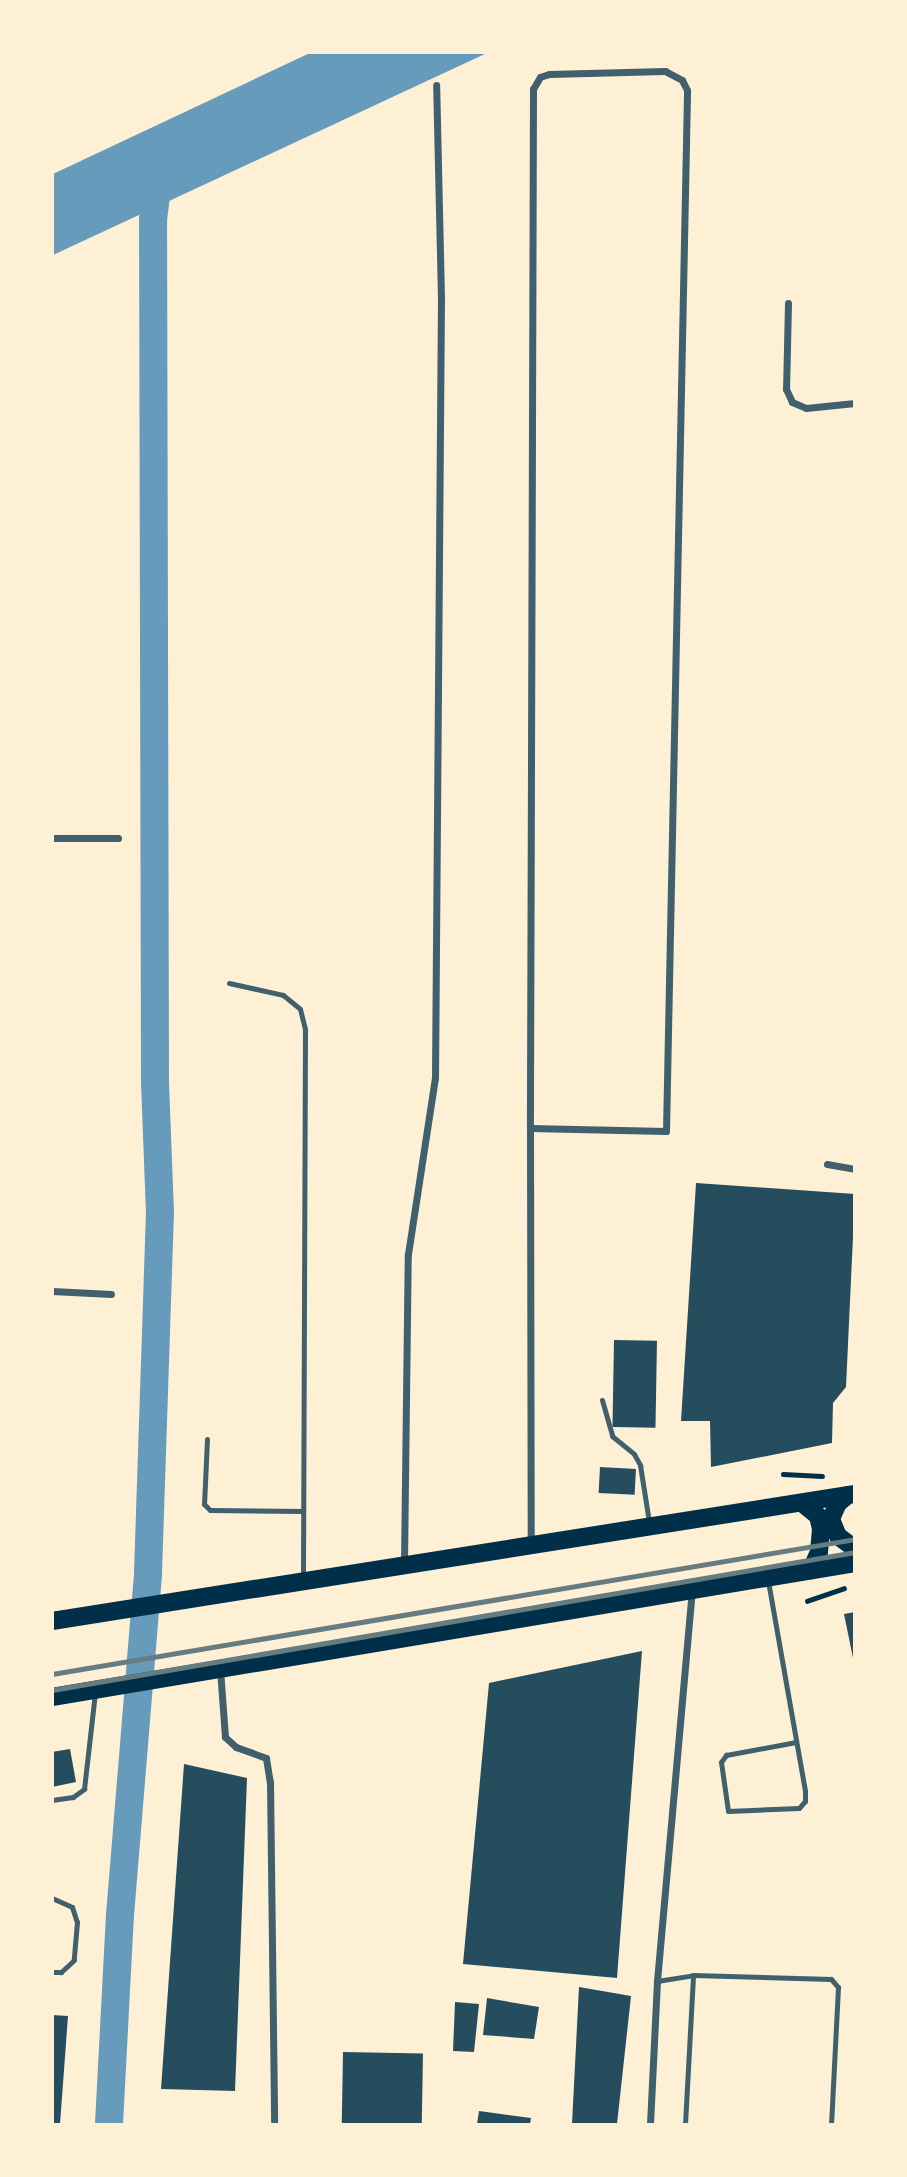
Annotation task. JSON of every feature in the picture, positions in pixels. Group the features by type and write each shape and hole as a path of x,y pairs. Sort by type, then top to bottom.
{"main road":[{"path":"52,1621 404,1568 851,1494"},
{"path":"851,1494 838,1503 831,1519 838,1536 855,1549"},
{"path":"802,1503 818,1516 821,1530 819,1552 811,1570"},
{"path":"52,1697 855,1563"}],"street":[{"path":"530,1128 666,1131 687,90 682,80 664,71 549,74 540,77 533,89 530,1128 531,1547"},
{"path":"404,1568 408,1254 435,1078 441,298 436,85"},
{"path":"788,303 786,389 792,402 806,408 855,403"},
{"path":"52,838 118,838"},
{"path":"827,1164 855,1169"},
{"path":"52,1291 111,1294"},
{"path":"649,2124 657,1981 692,1590"},
{"path":"220,1668 225,1737 236,1747 266,1758 270,1783 274,2124"}],"lane":[{"path":"229,983 283,995 300,1009 305,1029 303,1583"},
{"path":"602,1400 612,1436 634,1454 640,1465 649,1529"},
{"path":"207,1439 205,1504 210,1510 303,1511"},
{"path":"768,1577 805,1791 799,1808 728,1811 721,1762 726,1755 796,1742"},
{"path":"52,1800 73,1797 84,1789 99,1689"},
{"path":"52,1898 72,1907 77,1922 74,1960 61,1972 52,1972"},
{"path":"685,2124 693,1975"},
{"path":"657,1981 693,1975 831,1979 838,1987 831,2124"}],"path":[{"path":"783,1474 822,1475"},
{"path":"807,1601 844,1589"}],"water":[{"path":"312,52 487,53 53,255 53,174"}],"building":[{"path":"696,1183 855,1194 846,1387 833,1403 832,1443 711,1467 710,1421 681,1421"},
{"path":"614,1340 657,1341 655,1428 612,1427"},
{"path":"600,1467 636,1469 635,1495 599,1493"},
{"path":"855,1612 855,1658 853,1658 844,1614"},
{"path":"642,1651 617,1978 463,1964 489,1683"},
{"path":"70,1749 76,1782 52,1787 52,1752"},
{"path":"184,1764 247,1778 235,2091 161,2089"},
{"path":"579,1987 631,1996 617,2124 572,2124"},
{"path":"487,1998 539,2007 534,2039 483,2035"},
{"path":"455,2002 479,2004 474,2052 453,2051"},
{"path":"52,2015 68,2016 60,2124 52,2124"},
{"path":"343,2052 423,2053 422,2124 342,2124"},
{"path":"479,2111 531,2118 530,2124 477,2124"}],"waterway":[{"path":"109,2124 120,1915 148,1573 160,1213 155,1081 153,220 159,171"}],"railway":[{"path":"52,1674 855,1539"},
{"path":"52,1690 855,1552"}]}
